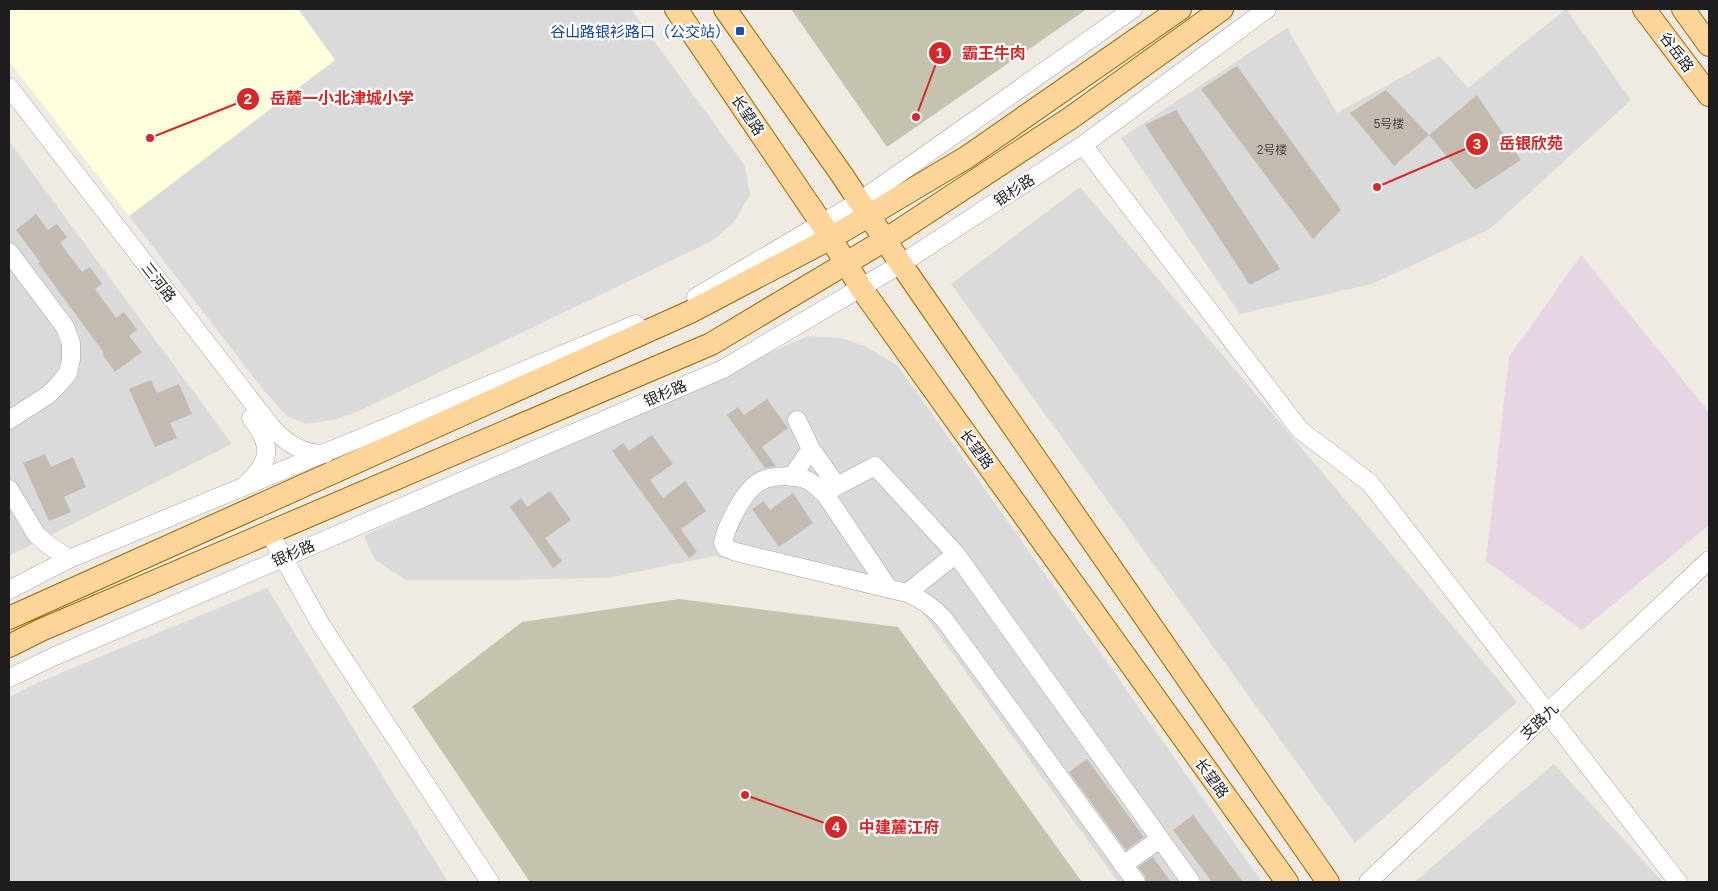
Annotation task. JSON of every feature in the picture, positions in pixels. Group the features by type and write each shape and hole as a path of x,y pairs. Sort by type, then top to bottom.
{"main road":[{"name":"长望路","path":"676,9 826,231 861,288 1287,882"},
{"path":"725,9 865,209 901,264 1328,882"},
{"path":"9,618 690,312 865,209 967,157 1180,9"},
{"name":"银杉路","path":"9,646 41,630 711,344 885,240 1072,117 1222,9"},
{"name":"谷岳路","path":"1644,9 1709,95"},
{"path":"1683,9 1709,45"}],"street":[{"path":"865,209 1133,9"},
{"name":"银杉路","path":"9,678 55,656 723,369 901,264 1083,145 1267,9"},
{"name":"三河路","path":"9,87 273,429 292,445 304,451 314,454 325,454"},
{"name":"三河路","path":"9,105 266,440 266,453 258,472 240,488"},
{"path":"1083,145 1300,430 1370,483 1678,882"},
{"path":"9,590 69,559 689,302 826,231"},
{"path":"9,252 65,327 71,343 71,359 68,373 48,395 9,420"},
{"path":"797,420 831,490 889,589"},
{"path":"792,477 811,448"},
{"path":"1136,882 944,619 922,599 907,593 726,548 723,543 725,531 744,498 754,486 760,481 770,478 792,477 806,480 831,490 875,466 956,554 1191,882"},
{"path":"9,489 36,534 69,559"},
{"path":"269,532 321,625 490,882"},
{"path":"907,593 956,554"},
{"name":"支路九","path":"1368,882 1709,560"},
{"path":"1124,865 1160,839"}],"shaded area":[{"path":"9,9 298,9 335,60 129,216 9,61"},
{"path":"298,9 631,9 745,166 750,195 734,222 712,241 359,411 333,420 306,424 287,416 265,392 129,216 335,60"},
{"path":"791,9 1087,9 887,147"},
{"path":"1566,9 1631,100 1490,229 1372,284 1240,314 1121,138 1287,28 1337,113 1440,56 1468,88"},
{"path":"9,141 232,444 9,556"},
{"path":"1080,187 1517,702 1355,843 951,284"},
{"path":"1581,255 1709,412 1709,525 1582,630 1486,561 1509,357"},
{"path":"808,336 841,338 865,346 898,366 1262,882 1118,882 918,606 714,556 607,578 494,580 406,580 375,560 364,536 542,452"},
{"path":"267,588 448,882 9,882 9,697 39,682"},
{"path":"679,599 898,627 1082,882 530,882 412,707 522,622"},
{"path":"1554,764 1663,882 1414,882"}],"building":[{"path":"1237,66 1341,210 1313,239 1201,89"},
{"path":"1386,90 1429,135 1394,166 1350,113"},
{"path":"1477,95 1521,160 1475,190 1429,135"},
{"path":"1176,110 1280,269 1250,285 1145,125"},
{"path":"36,214 48,230 57,224 67,237 60,243 82,272 90,267 102,284 95,289 116,318 124,312 137,330 129,336 142,352 115,372 102,354 104,353 16,230"},
{"path":"151,380 157,393 179,384 192,414 170,423 177,438 155,447 129,389"},
{"path":"767,399 788,428 762,447 776,466 765,468 727,415 738,407 744,415"},
{"path":"652,435 673,464 650,480 663,498 685,481 706,511 681,529 697,552 689,558 612,451 623,443 629,451"},
{"path":"45,454 51,467 73,457 86,487 64,497 71,512 49,521 23,463"},
{"path":"550,491 571,520 545,538 562,561 553,568 510,507 521,498 527,507"},
{"path":"793,493 813,523 779,547 752,509 764,501 770,510"},
{"path":"1087,759 1144,837 1126,850 1069,772"},
{"path":"1193,815 1243,882 1212,882 1173,830"},
{"path":"1153,857 1171,882 1146,882 1145,876 1138,867"}],"place":[{"name":"谷山路银衫路口（公交站）","path":"740,31"},
{"name":"霸王牛肉","path":"916,117"},
{"name":"岳麓一小北津城小学","path":"150,138"},
{"name":"岳银欣苑","path":"1377,187"},
{"name":"中建麓江府","path":"745,795"}]}
